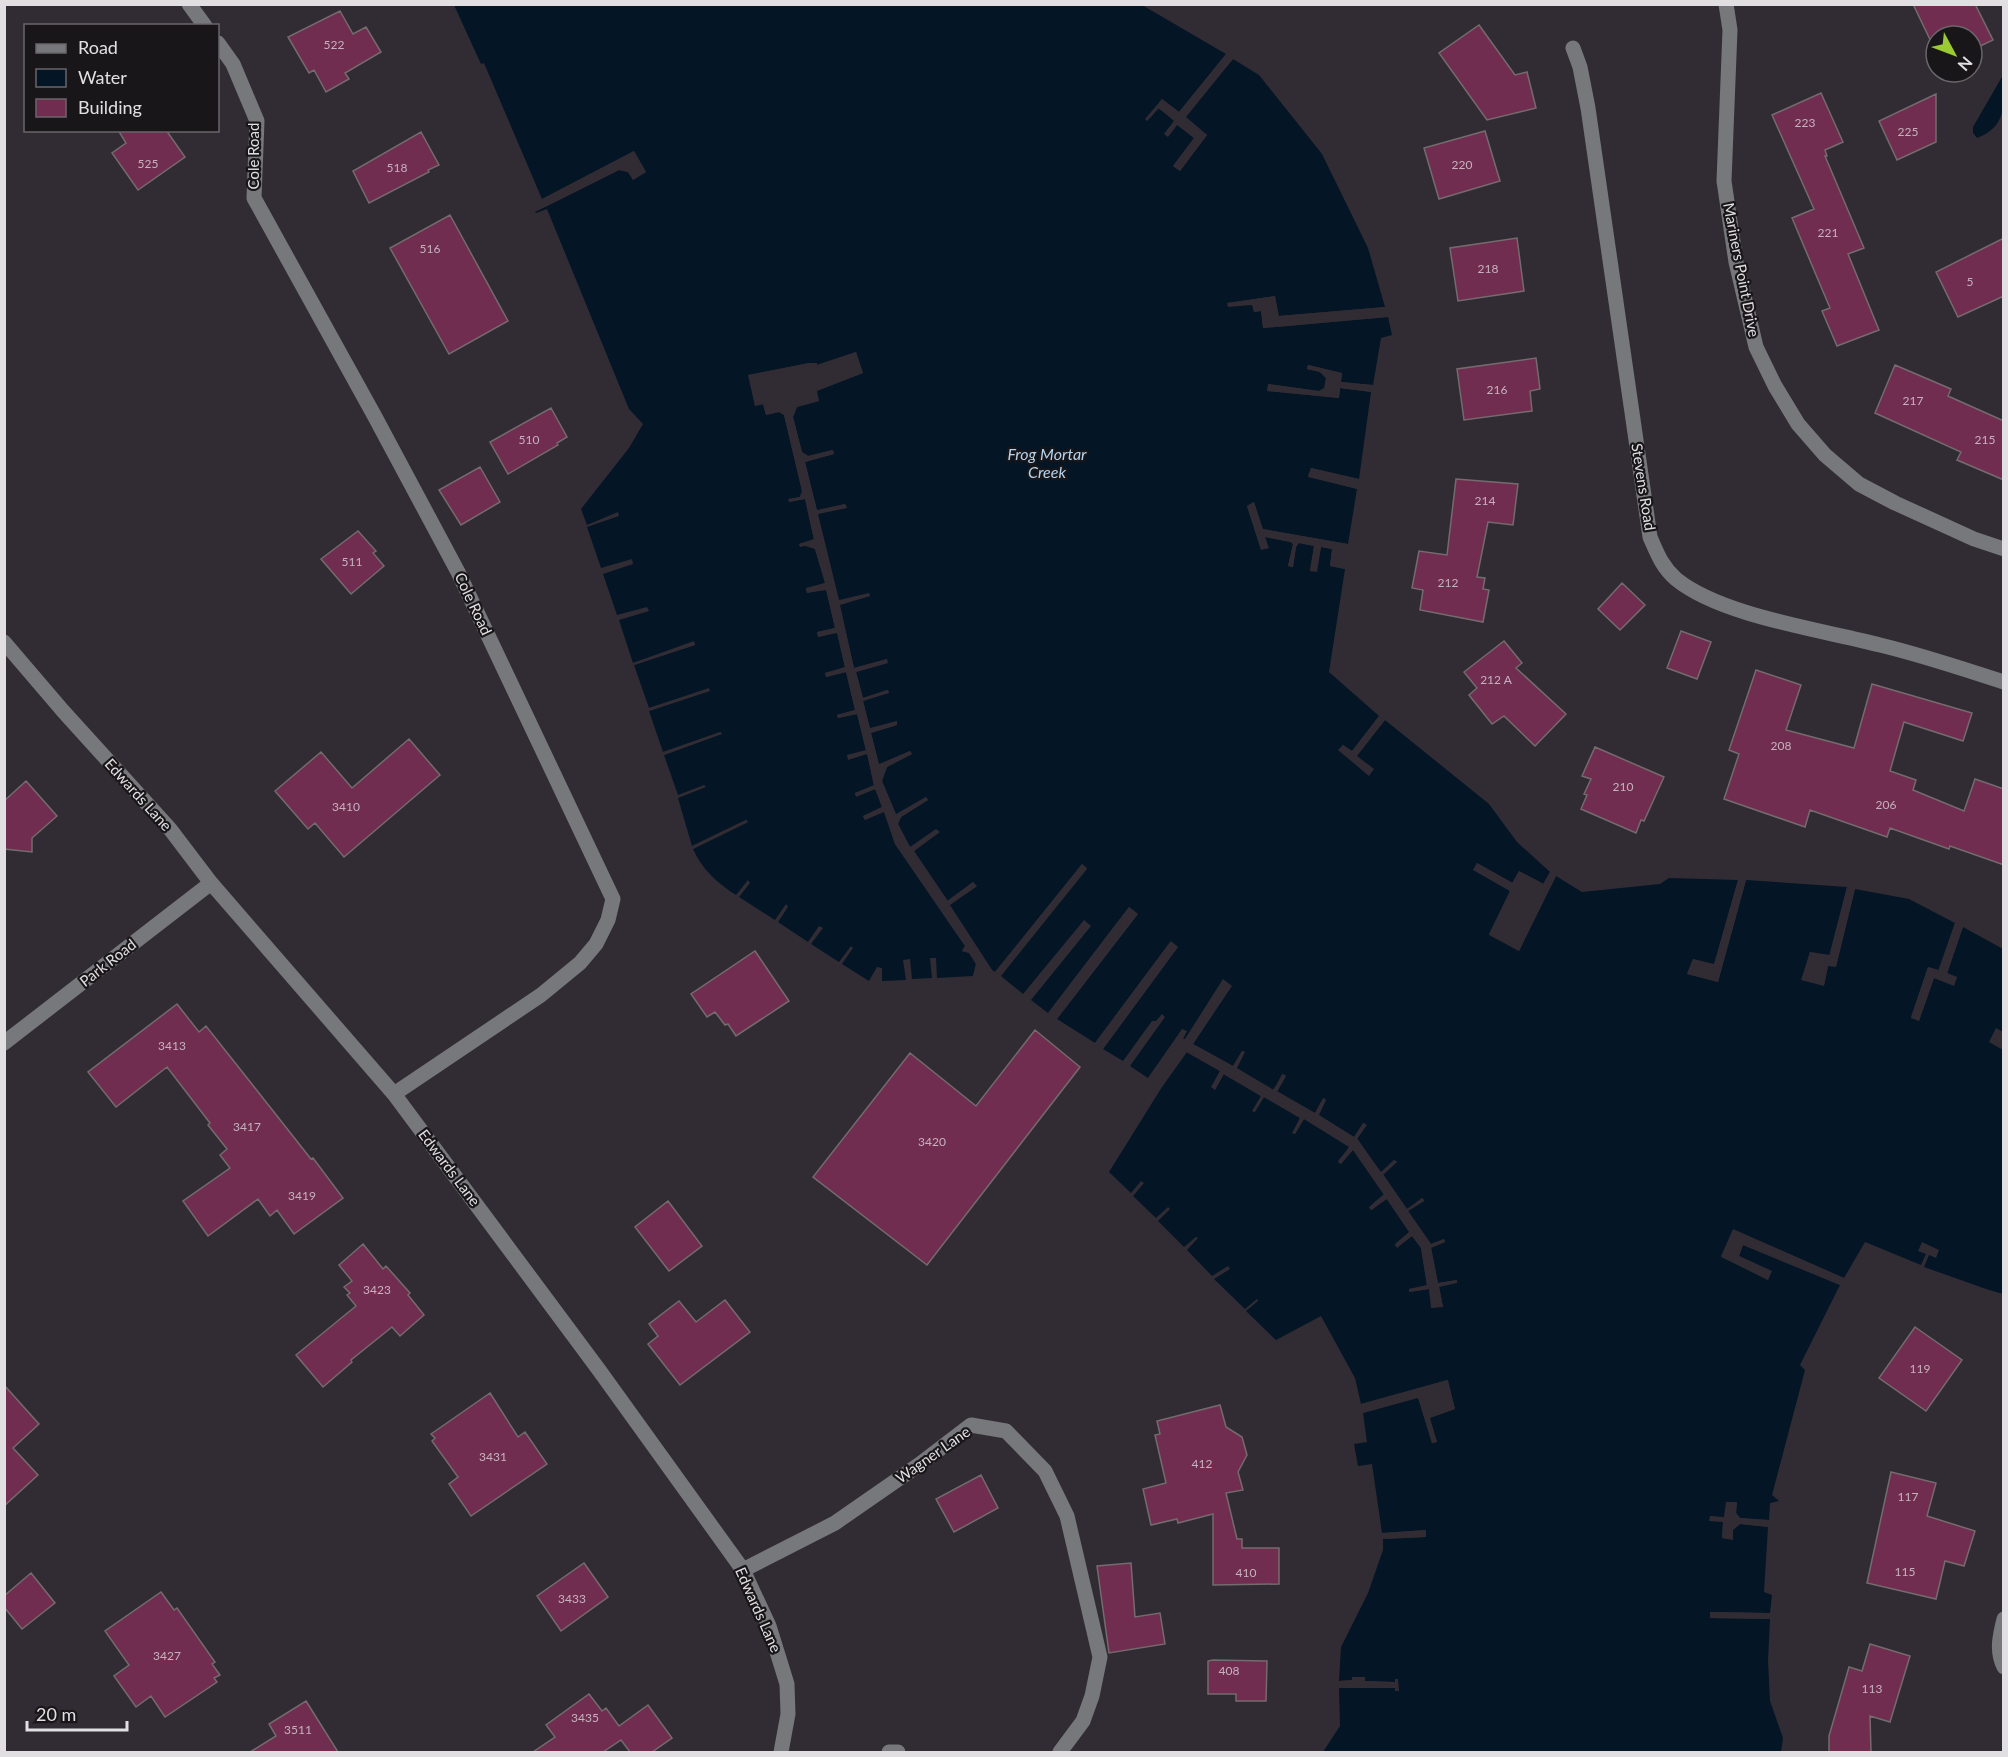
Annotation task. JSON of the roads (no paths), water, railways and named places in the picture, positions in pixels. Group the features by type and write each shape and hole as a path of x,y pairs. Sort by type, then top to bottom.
{"street":[{"path":"189,4 204,24"},
{"name":"Mariners Point Drive","path":"1726,4 1730,30 1724,181 1736,262 1756,347 1775,386 1798,424 1826,455 1859,484 1974,539 2004,549"},
{"name":"Cole Road","path":"219,44 233,64 257,122 254,198 458,572 613,899 608,920 596,944 580,963 541,996 394,1094"},
{"name":"Stevens Road","path":"1573,48 1580,67 1588,108 1650,537 1660,562 1676,579 1703,596 1781,621 1882,645 2004,681"},
{"name":"Edwards Lane","path":"4,642 170,829 211,883 394,1094 599,1370 743,1570 769,1626 787,1684 788,1714 781,1752"},
{"name":"Park Road","path":"4,1043 211,883"},
{"name":"Wagner Lane","path":"743,1570 835,1523 920,1464 971,1425 1006,1431 1045,1471 1067,1516 1100,1658 1092,1696 1083,1721 1060,1752"},
{"path":"2004,1619 1998,1641 2000,1661 2004,1667"},
{"path":"889,1752 898,1752"}],"water":[{"name":"Frog Mortar Creek","path":"454,5 1142,5 1226,54 1179,112 1162,99 1148,121 1158,108 1175,121 1164,134 1177,124 1194,138 1173,166 1180,171 1207,135 1185,117 1233,59 1259,75 1322,154 1368,248 1385,307 1278,316 1275,296 1227,303 1253,304 1254,312 1261,311 1263,328 1388,317 1392,335 1381,338 1373,385 1341,382 1342,373 1308,365 1307,369 1320,372 1326,378 1325,388 1319,391 1269,384 1267,391 1339,398 1340,388 1371,392 1359,479 1311,468 1308,476 1357,489 1348,544 1262,529 1254,502 1247,506 1261,549 1268,548 1265,537 1290,542 1293,544 1288,566 1293,567 1296,547 1299,543 1314,546 1310,570 1316,571 1321,547 1332,549 1330,566 1345,569 1329,672 1379,716 1352,751 1343,745 1339,750 1369,775 1373,769 1356,756 1385,720 1489,804 1517,842 1550,872 1544,884 1519,871 1513,883 1477,863 1474,870 1510,891 1489,935 1519,951 1556,876 1582,892 1660,884 1669,878 1738,880 1714,965 1693,959 1687,974 1718,982 1746,880 1847,887 1829,956 1810,952 1802,980 1824,985 1828,966 1836,966 1855,889 1909,899 1955,923 1938,971 1928,967 1911,1017 1919,1021 1934,978 1954,985 1957,977 1947,974 1963,927 2003,949 2003,1032 1996,1028 1989,1042 2003,1050 2003,1294 1924,1267 1929,1255 1936,1258 1939,1250 1922,1242 1918,1251 1926,1254 1921,1265 1865,1242 1844,1278 1733,1230 1721,1256 1768,1280 1771,1271 1739,1256 1743,1245 1840,1285 1800,1365 1805,1370 1772,1495 1779,1501 1770,1503 1769,1520 1740,1518 1736,1513 1737,1502 1727,1502 1724,1518 1710,1516 1723,1522 1722,1538 1733,1539 1733,1530 1740,1524 1768,1527 1764,1592 1772,1595 1770,1613 1710,1612 1710,1618 1770,1619 1768,1661 1770,1701 1783,1738 1781,1752 1323,1752 1340,1726 1339,1688 1395,1688 1399,1691 1395,1682 1365,1681 1365,1677 1352,1677 1352,1680 1339,1681 1341,1647 1368,1593 1383,1550 1383,1539 1426,1537 1425,1530 1382,1533 1372,1464 1358,1466 1354,1444 1367,1442 1363,1413 1418,1397 1432,1443 1437,1442 1429,1418 1455,1409 1447,1380 1361,1404 1355,1378 1321,1316 1276,1340 1246,1311 1258,1301 1257,1299 1245,1309 1214,1279 1230,1269 1228,1266 1212,1276 1187,1250 1198,1238 1196,1237 1184,1247 1158,1221 1170,1209 1168,1207 1156,1218 1133,1196 1144,1183 1141,1181 1131,1193 1109,1172 1186,1052 1220,1071 1212,1087 1215,1089 1223,1074 1261,1096 1254,1112 1264,1097 1300,1118 1293,1133 1295,1134 1304,1119 1350,1147 1338,1161 1340,1164 1353,1150 1384,1195 1369,1208 1372,1210 1386,1198 1410,1233 1395,1244 1396,1247 1412,1236 1421,1248 1427,1286 1409,1289 1410,1292 1429,1289 1432,1308 1443,1306 1439,1286 1457,1280 1438,1283 1431,1247 1445,1242 1444,1239 1431,1244 1408,1211 1424,1201 1423,1198 1407,1209 1383,1174 1397,1162 1394,1160 1381,1173 1357,1138 1366,1125 1363,1123 1354,1137 1318,1115 1326,1100 1324,1098 1315,1113 1277,1091 1286,1076 1282,1074 1274,1090 1236,1068 1244,1052 1242,1051 1233,1066 1193,1044 1231,986 1223,980 1185,1040 1183,1029 1148,1078 1130,1066 1165,1017 1162,1014 1156,1021 1152,1021 1123,1061 1103,1049 1178,947 1170,942 1095,1043 1057,1019 1138,914 1129,907 1048,1013 1031,1000 1091,926 1084,920 1023,994 1001,976 1087,869 1082,864 995,972 949,905 976,887 973,882 948,901 914,851 939,832 910,847 898,824 901,817 928,800 926,797 896,815 882,781 887,767 912,754 910,751 879,765 871,733 897,725 897,721 870,729 863,701 889,692 887,690 863,698 856,672 887,663 887,659 854,668 839,604 870,596 869,594 839,601 817,514 847,507 845,504 817,511 805,462 834,454 832,450 808,456 802,452 793,417 797,407 819,401 816,391 863,373 856,352 817,365 809,363 749,375 755,406 763,404 766,415 779,412 784,415 802,491 800,497 789,499 789,502 805,499 814,540 799,544 815,549 825,583 806,588 807,593 826,589 835,628 817,632 819,637 837,632 845,668 825,673 826,677 846,672 855,710 837,715 838,718 857,714 866,751 848,755 848,759 867,753 874,786 855,793 856,796 876,789 882,807 863,816 865,820 884,811 895,844 965,946 962,951 969,953 976,964 973,976 937,978 936,958 930,958 932,978 912,979 910,959 903,960 906,980 882,981 882,968 877,967 869,981 842,964 853,948 851,946 839,962 811,944 823,928 819,926 808,942 778,922 788,907 786,904 775,920 739,897 750,883 748,880 736,895 706,869 693,849 748,822 746,820 692,846 678,798 706,787 704,785 678,795 664,755 721,734 720,732 663,752 649,711 709,691 709,689 649,708 634,665 695,645 694,642 633,663 619,620 649,611 647,607 617,615 603,574 633,564 632,559 601,568 587,527 619,516 618,512 587,525 581,509 629,448 643,424 629,409 547,209 535,212 619,170 628,172 633,180 646,172 634,151 542,199 484,63 481,64"},
{"path":"2003,75 2004,95 1999,120 1987,133 1977,138 1973,133 1973,127"}]}
